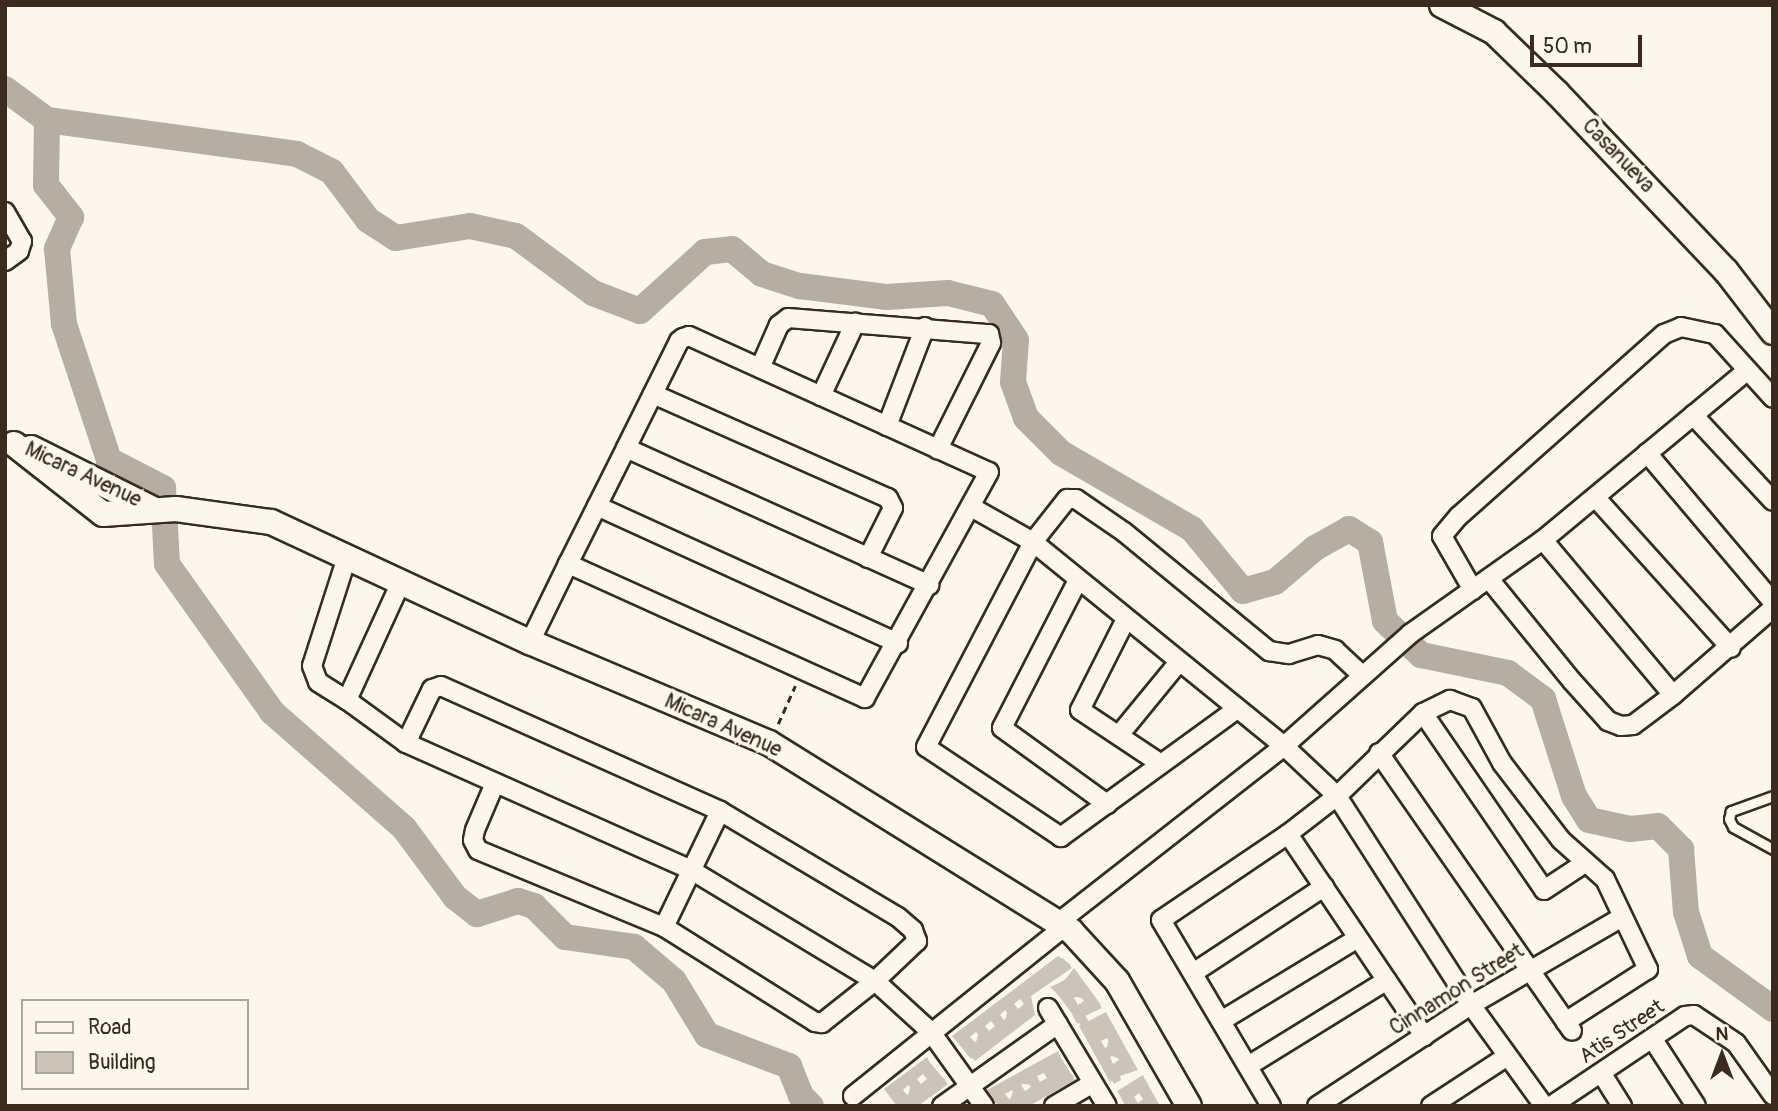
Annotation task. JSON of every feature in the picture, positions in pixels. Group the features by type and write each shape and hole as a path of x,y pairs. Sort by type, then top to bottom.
{"street":[{"name":"Casanueva","path":"1443,5 1494,32 1557,93 1726,271 1773,332"},
{"path":"5,212 22,241 19,251 5,261"},
{"path":"760,368 779,325 789,318 989,334 991,343 938,449"},
{"path":"821,396 855,323"},
{"path":"887,426 925,327"},
{"path":"1474,590 1442,536 1488,489 1664,334 1697,327 1715,334 1745,372 1773,398"},
{"path":"530,642 568,564 597,506 625,448 679,341 689,336 989,472 973,508 898,643 864,698 801,673 568,564"},
{"path":"853,1096 1284,746 1405,639 1543,540 1745,372"},
{"path":"653,394 888,498 893,508 868,558"},
{"path":"1693,415 1773,501"},
{"name":"Micara Avenue","path":"10,442 103,514 133,515 151,508 176,509 271,522 530,642 769,743 1062,924 1117,981 1189,1106"},
{"path":"625,448 929,585"},
{"path":"1647,453 1773,602"},
{"path":"1595,496 1731,648"},
{"path":"1237,709 1061,837 926,747 1033,542 1067,499 1076,499 1269,651 1289,654 1318,645 1335,650 1363,676"},
{"path":"597,506 898,643"},
{"path":"973,508 1033,542 1284,746 1337,796 1471,1005 1544,1106"},
{"path":"1543,540 1673,695"},
{"path":"346,557 312,666 318,682 406,743 691,870 875,981 932,1032 984,1106"},
{"path":"1489,579 1608,721 1633,725 1731,648 1773,608"},
{"path":"1077,580 1002,728 1107,804"},
{"path":"346,700 401,582"},
{"path":"1126,619 1080,710 1161,764"},
{"path":"1119,734 1179,662"},
{"path":"406,743 432,689 441,686 720,811 898,916 913,930 917,941 910,951 875,981 822,1023 815,1022 664,927 478,850 475,830 495,783"},
{"path":"1272,1106 1161,920 1288,834 1337,796 1379,753 1423,713 1450,700 1472,708 1502,763 1561,841 1605,880 1648,969 1568,1027 1379,753"},
{"path":"1423,713 1545,890 1585,863"},
{"path":"664,927 720,811"},
{"path":"1288,834 1424,1036"},
{"path":"1193,973 1324,887"},
{"name":"Cinnamon Street","path":"1317,1106 1471,1005 1622,917"},
{"path":"1221,1021 1358,938"},
{"path":"1248,1066 1387,981"},
{"path":"942,1106 1053,1016 1107,1106"},
{"name":"Atis Street","path":"1551,1106 1654,1041 1685,1016 1704,1018 1736,1043 1773,1095"},
{"path":"1654,1041 1696,1106"},
{"path":"1431,1106 1506,1056"},
{"path":"1602,1074 1622,1106"},
{"path":"1054,1106 1093,1083"}],"lane":[{"path":"1773,796 1731,811 1729,818 1733,827 1773,849"}],"path":[{"path":"769,743 801,673"}],"building":[{"path":"1058,956 1071,965 1029,993 1033,1012 971,1059 952,1036","holes":["1020,999 1024,1004 1018,1009 1014,1004","1005,1010 1009,1015 1004,1020 1000,1015","991,1021 995,1026 989,1031 985,1026","976,1032 981,1037 975,1042 970,1037"]},
{"path":"1074,968 1101,1005 1084,1013 1086,1017 1077,1024 1066,1002 1050,987 1064,981","holes":["1079,995 1084,1001 1078,1005 1074,998"]},
{"path":"1106,1012 1136,1068 1126,1073 1124,1070 1110,1082 1079,1026","holes":["1107,1038 1111,1045 1105,1048 1101,1041","1116,1054 1119,1060 1113,1064 1110,1057"]},
{"path":"1058,1051 1063,1065 1074,1077 1021,1103 1023,1106 1000,1106 993,1101 987,1090","holes":["1044,1073 1047,1078 1040,1082 1037,1076","1027,1081 1031,1087 1025,1091 1021,1085","1012,1090 1015,1096 1009,1099 1005,1094"]},
{"path":"927,1057 934,1071 946,1080 913,1105 897,1106 884,1089","holes":["923,1074 927,1079 921,1084 917,1079","908,1085 913,1090 907,1095 903,1090"]},
{"path":"1143,1075 1152,1097 1161,1106 1125,1106 1117,1091","holes":["1139,1093 1143,1099 1138,1103 1134,1097"]}],"waterway":[{"path":"5,89 47,120 297,154 332,172 368,220 396,238 470,226 516,236 593,293 640,311 705,252 732,249 762,274 800,286 887,297 948,293 992,304 1016,340 1013,382 1026,418 1061,453 1192,529 1243,591 1275,582 1315,548 1349,529 1370,542 1385,621 1421,655 1508,673 1543,699 1574,796 1589,820 1630,829 1658,826 1681,849 1686,912 1700,956 1773,1009"},
{"path":"47,120 46,185 71,217 57,249 64,324 109,460 163,488 167,564 272,712 404,828 455,897 477,914 518,901 534,906 565,937 634,947 674,981 707,1035 789,1066 801,1096 811,1106"}]}
